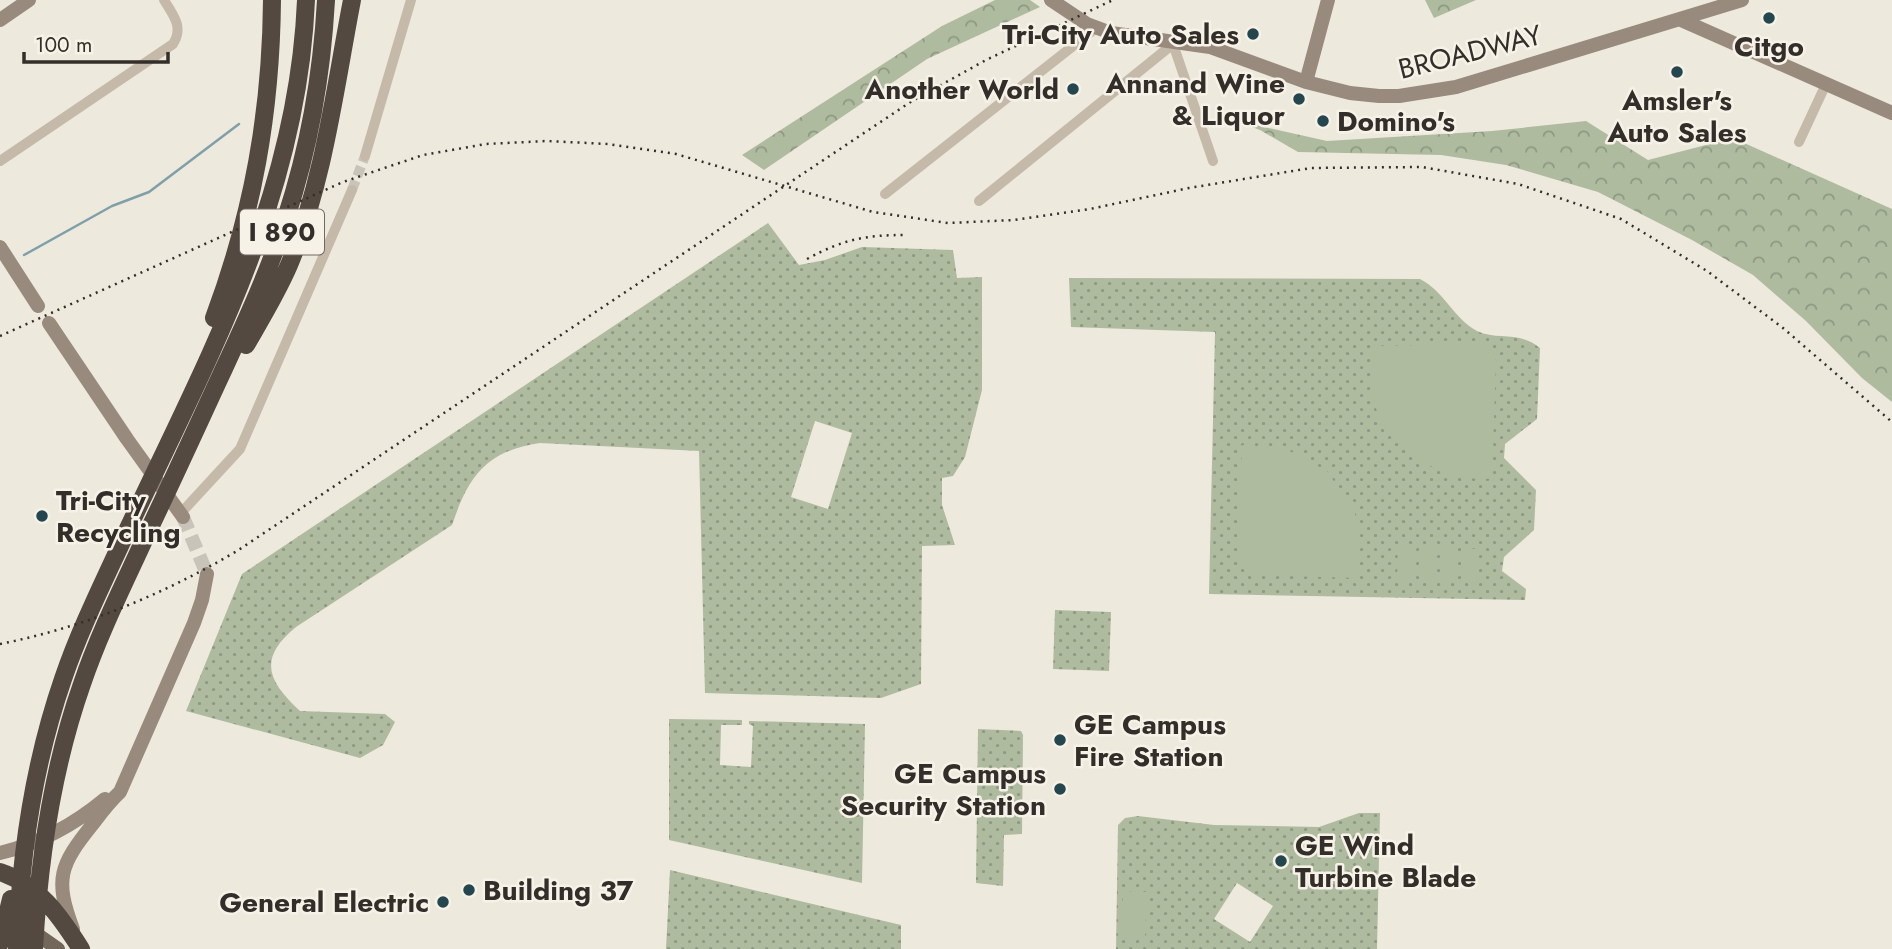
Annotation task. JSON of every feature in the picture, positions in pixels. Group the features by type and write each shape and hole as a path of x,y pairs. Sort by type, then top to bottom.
{"highway":[{"name":"I 890","path":"17,949 24,844 44,742 64,676 90,613 235,299 268,213 296,98 306,0"},
{"name":"I 890","path":"34,949 40,875 55,780 82,682 107,621 258,294 289,209 315,101 326,0"},
{"path":"170,440 228,282 250,206 265,120 272,1"},
{"path":"187,448 278,288 294,250 317,177 350,8"},
{"path":"0,943 24,844"},
{"path":"0,872 23,882 41,896 58,914 81,949"},
{"path":"40,875 42,949"}],"main road":[{"path":"0,916 23,926 58,949"}],"street":[{"path":"0,20 29,0"},
{"path":"0,161 173,44 178,37 179,27 177,19 164,0"},
{"path":"365,156 411,0"},
{"name":"BROADWAY","path":"1052,0 1096,28 1173,44 1210,47 1306,82 1350,93 1379,96 1399,96 1456,87 1742,0"},
{"path":"1306,82 1328,0"},
{"path":"1679,19 1892,113"},
{"path":"885,194 1096,28"},
{"path":"979,201 1173,44 1213,161"},
{"path":"1799,142 1826,84"},
{"path":"49,323 182,515 240,449 352,190"},
{"path":"0,247 38,306"},
{"path":"81,949 66,907 62,879 67,858 110,801 121,792 194,623 207,574"},
{"path":"0,853 45,837 97,805 120,778 145,732"}],"green space":[{"path":"995,0 1030,0 1040,7 927,59 764,170 742,155 942,26"},
{"path":"1425,0 1476,0 1434,18"},
{"path":"1233,120 1327,141 1492,131 1586,121 1648,160 1733,138 1892,209 1892,402 1862,378 1806,321 1753,275 1598,192 1506,165 1441,155 1298,152 1260,130"},
{"path":"768,223 799,265 825,260 862,247 953,250 957,278 982,277 982,390 965,457 953,476 942,478 942,505 955,545 922,546 921,684 881,698 705,693 699,451 540,443 506,452 482,468 473,479 452,525 296,627 276,649 271,670 280,690 300,711 385,714 395,722 383,745 360,758 186,711 242,574","holes":["815,421 852,433 828,509 791,497"]},
{"path":"1069,278 1420,279 1436,290 1462,320 1477,331 1524,339 1540,348 1537,419 1505,444 1504,458 1536,490 1534,530 1504,557 1502,571 1526,589 1525,600 1209,594 1215,332 1071,327"},
{"path":"1481,344 1496,360 1492,479 1454,477 1417,457 1397,441 1382,422 1374,404 1372,346"},
{"path":"1242,445 1284,448 1327,471 1355,512 1359,557 1357,578 1249,575 1238,563"},
{"path":"1398,547 1414,547 1413,581 1397,581"},
{"path":"1419,547 1435,548 1434,582 1419,582"},
{"path":"1440,548 1456,548 1455,582 1440,582"},
{"path":"1461,548 1477,549 1476,583 1461,583"},
{"path":"1055,610 1111,612 1109,671 1053,669"},
{"path":"669,719 742,720 742,725 721,725 720,765 751,767 753,726 749,721 865,724 862,883 669,840"},
{"path":"978,729 1021,731 1023,735 1022,834 1004,835 1003,886 976,883"},
{"path":"1359,813 1380,813 1377,949 1116,949 1118,825 1125,818 1138,816 1214,825 1319,827","holes":["1237,883 1273,906 1250,942 1214,919"]},
{"path":"670,870 901,925 901,949 666,949"},
{"path":"1123,891 1147,892 1145,938 1121,937"}],"waterway":[{"path":"24,255 112,206 149,192 239,124"}],"tunnel":[{"path":"352,190 365,156"},
{"path":"183,517 207,574"}],"railway":[{"path":"0,644 32,637 122,608 180,582 237,551 912,101 986,60 1113,0"},
{"path":"0,336 343,182 423,155 486,144 547,141 608,144 676,154 873,212 948,223 1014,220 1090,209 1189,188 1311,168 1422,167 1518,184 1621,219 1707,271 1783,328 1892,422"},
{"path":"807,259 855,240 907,235"}],"place":[{"name":"Citgo","path":"1769,18"},
{"name":"Tri-City Auto Sales","path":"1253,34"},
{"name":"Amsler's Auto Sales","path":"1677,72"},
{"name":"Another World","path":"1073,89"},
{"name":"Annand Wine & Liquor","path":"1299,99"},
{"name":"Domino's","path":"1323,121"},
{"name":"Tri-City Recycling","path":"42,516"},
{"name":"GE Campus Fire Station","path":"1060,740"},
{"name":"GE Campus Security Station","path":"1060,789"},
{"name":"GE Wind Turbine Blade","path":"1281,861"},
{"name":"Building 37","path":"469,890"},
{"name":"General Electric","path":"443,902"}]}
